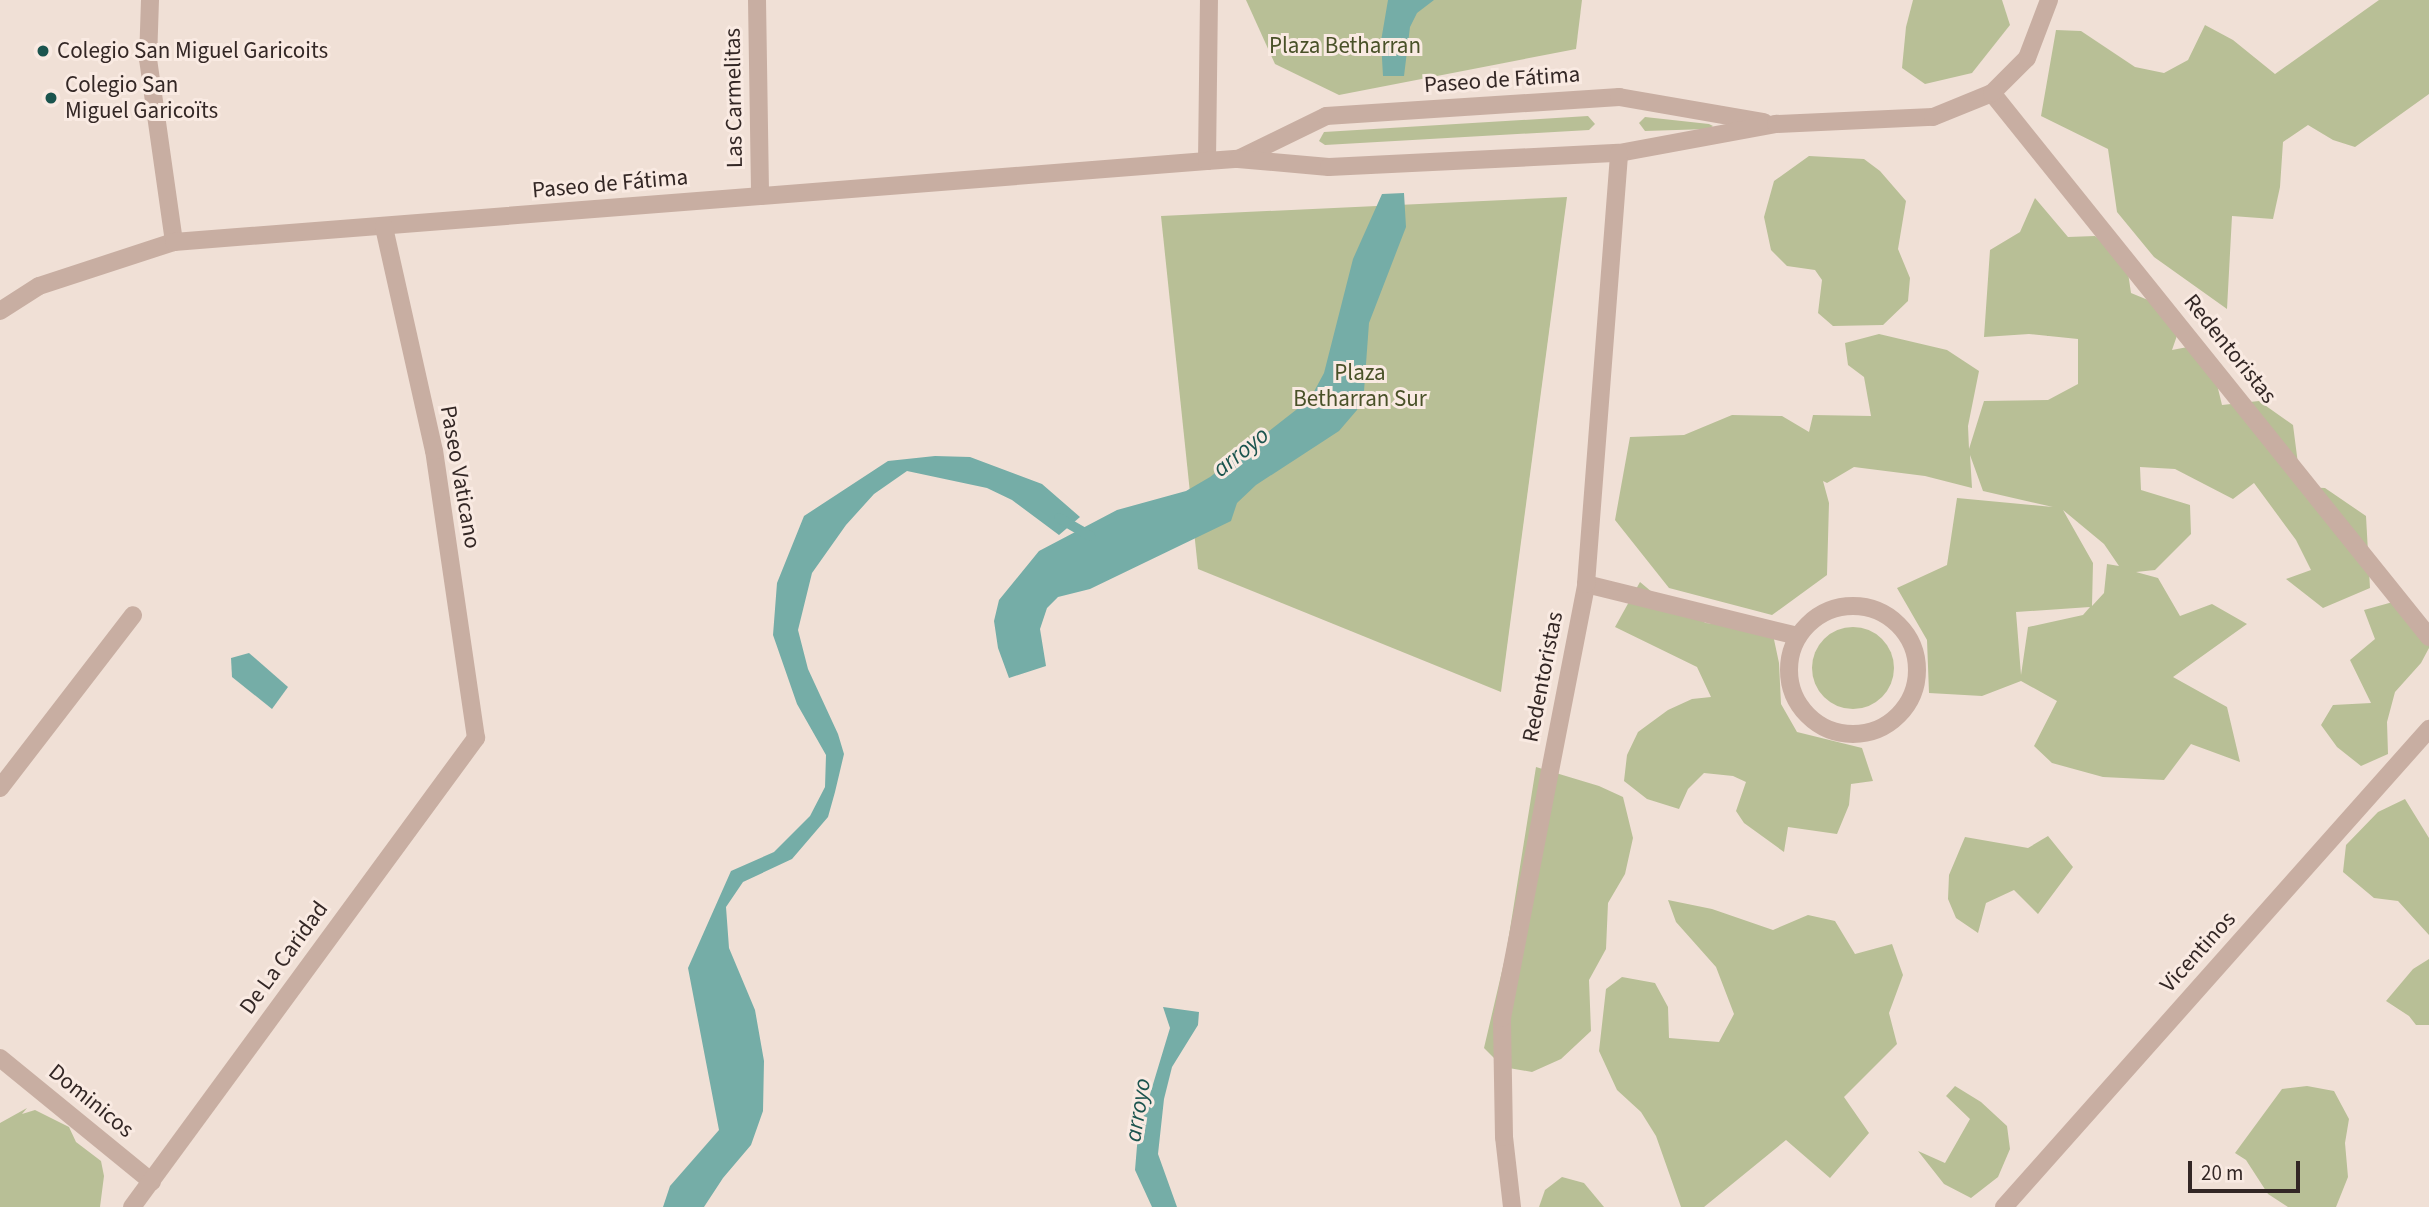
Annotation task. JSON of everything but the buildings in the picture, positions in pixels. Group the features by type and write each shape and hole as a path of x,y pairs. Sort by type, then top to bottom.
{"street":[{"path":"149,0 148,59 174,242"},
{"name":"Las Carmelitas","path":"757,0 760,196"},
{"path":"1207,161 1209,0"},
{"name":"Paseo de Fátima","path":"0,311 39,286 174,242 1238,159 1329,166 1619,153 1776,124 1933,117 1992,93 2027,58 2049,0"},
{"name":"Redentoristas","path":"1992,93 2429,637"},
{"name":"Paseo de Fátima","path":"1238,159 1326,116 1339,115 1619,97 1776,124"},
{"name":"Redentoristas","path":"1512,1207 1504,1138 1502,1018 1587,584 1619,153"},
{"name":"Paseo Vaticano","path":"384,226 434,452 476,738"},
{"path":"1587,584 1797,636"},
{"path":"1842,606 1864,606 1884,613 1902,627 1916,656 1916,688 1906,708 1890,723 1870,732 1848,735 1827,729 1808,717 1795,699 1789,678 1789,656 1797,636 1809,622 1842,606"},
{"path":"0,788 133,615"},
{"name":"Vicentinos","path":"2004,1207 2429,729"},
{"name":"De La Caridad","path":"132,1207 476,738"},
{"name":"Dominicos","path":"0,1058 152,1182"}],"green space":[{"name":"Plaza Betharran","path":"1246,0 1582,0 1576,49 1339,95 1275,64"},
{"path":"1913,0 2002,0 2010,25 1972,73 1925,84 1902,68 1906,27"},
{"path":"2379,0 2429,0 2429,94 2355,147 2333,140 2308,125 2283,142 2280,187 2273,219 2232,216 2227,309 2154,257 2117,212 2108,149 2041,116 2056,30 2081,31 2135,67 2164,73 2188,60 2205,25 2233,40 2275,74"},
{"path":"1588,116 1595,124 1589,130 1325,145 1319,141 1324,132"},
{"path":"1645,117 1713,126 1708,129 1645,131 1639,123"},
{"path":"1809,156 1864,159 1880,171 1906,201 1898,249 1910,278 1908,301 1883,325 1833,326 1818,313 1822,280 1815,270 1787,266 1771,250 1764,217 1774,181"},
{"name":"Plaza Betharran Sur","path":"1567,197 1501,692 1198,569 1161,216"},
{"path":"2035,198 2068,237 2095,236 2126,259 2131,293 2165,307 2180,327 2172,350 2193,346 2213,368 2222,405 2259,401 2293,425 2301,487 2325,488 2366,516 2370,588 2323,608 2286,579 2311,570 2296,540 2254,483 2233,499 2175,469 2140,467 2141,490 2190,505 2191,534 2155,570 2136,572 2158,578 2180,616 2212,604 2247,624 2173,677 2227,707 2240,762 2191,744 2164,780 2103,777 2052,763 2034,746 2057,701 2021,681 1982,696 1929,693 1927,640 1897,588 1947,565 1957,498 2053,507 1983,491 1970,455 1972,488 1925,476 1854,467 1827,483 1823,481 1829,503 1827,575 1772,615 1669,588 1615,520 1630,437 1684,435 1732,415 1782,416 1809,432 1813,415 1871,416 1864,377 1848,365 1845,343 1879,334 1947,350 1979,371 1968,426 1969,449 1984,401 2048,400 2078,384 2078,339 2029,334 1984,337 1990,250 2020,232","holes":["2063,510 2104,544 2119,566 2107,564 2104,593 2092,606 2093,563","2090,607 2083,615 2028,627 2021,675 2016,612"]},
{"path":"1640,582 1665,603 1706,623 1772,630 1779,663 1781,704 1797,732 1862,748 1873,781 1851,784 1849,805 1837,834 1788,827 1784,852 1744,823 1736,811 1746,782 1733,776 1704,773 1688,789 1679,809 1647,799 1624,781 1627,755 1638,732 1668,710 1692,699 1711,697 1697,667 1615,627"},
{"path":"2400,600 2429,637 2429,648 2421,663 2395,692 2387,722 2388,754 2361,766 2337,747 2321,725 2333,705 2371,703 2350,660 2375,639 2364,610"},
{"path":"1845,627 1861,627 1876,634 1887,645 1894,660 1891,684 1882,697 1861,709 1845,709 1830,702 1819,691 1812,676 1812,660 1819,645 1830,634"},
{"path":"1536,767 1599,786 1623,797 1633,838 1625,874 1608,903 1606,949 1589,980 1591,1031 1561,1059 1532,1072 1503,1067 1484,1048 1506,954"},
{"path":"2405,799 2429,838 2429,935 2398,901 2374,898 2343,872 2346,845 2378,812"},
{"path":"2048,836 2073,867 2038,914 2014,890 1986,903 1978,933 1956,918 1948,899 1949,875 1965,837 2028,848"},
{"path":"1668,900 1712,909 1773,930 1808,915 1835,921 1855,954 1892,944 1903,975 1889,1013 1897,1044 1844,1097 1869,1133 1830,1178 1786,1140 1704,1207 1681,1207 1656,1136 1641,1112 1617,1090 1599,1051 1606,989 1622,977 1655,983 1668,1007 1669,1038 1719,1042 1734,1014 1716,967 1676,922"},
{"path":"2429,959 2429,1025 2416,1025 2409,1016 2386,1001 2413,969"},
{"path":"1955,1086 1981,1102 2007,1126 2010,1149 1998,1177 1971,1198 1944,1184 1918,1151 1945,1163 1970,1119 1946,1096"},
{"path":"2307,1086 2334,1091 2349,1119 2345,1143 2348,1177 2336,1207 2288,1207 2268,1194 2246,1160 2235,1153 2282,1089"},
{"path":"27,1108 22,1114 35,1110 69,1127 76,1142 101,1161 104,1176 100,1207 0,1207 0,1123"},
{"path":"1562,1177 1584,1183 1604,1207 1539,1207 1545,1190"}],"water":[{"path":"1388,0 1434,0 1417,13 1410,27 1404,76 1383,76 1381,41"},
{"path":"1404,193 1406,227 1369,323 1364,391 1357,410 1339,431 1256,485 1237,503 1231,521 1090,589 1058,597 1047,608 1040,629 1046,666 1009,678 998,648 994,621 999,600 1039,551 1117,510 1186,491 1210,477 1310,399 1324,373 1353,259 1382,194"},
{"path":"935,456 970,457 1042,484 1080,517 1059,535 1012,500 987,488 907,471 874,494 846,525 812,573 798,630 808,669 838,734 844,754 835,792 828,817 792,859 743,882 726,907 729,948 755,1010 764,1061 763,1111 751,1145 723,1178 704,1207 663,1207 670,1186 719,1130 688,968 731,871 774,852 810,816 825,787 826,755 797,704 773,635 777,583 804,516 888,461"},
{"path":"249,653 288,687 272,709 232,677 231,658"},
{"path":"1163,1007 1199,1012 1198,1025 1172,1067 1164,1099 1158,1154 1177,1207 1152,1207 1135,1170 1138,1134 1170,1028"}],"waterway":[{"path":"1059,518 1090,536"}],"place":[{"name":"Colegio San Miguel Garicoits","path":"43,51"},
{"name":"Colegio San Miguel Garicoïts","path":"51,98"}],"water label":[{"name":"arroyo","path":"1241,452"},
{"name":"arroyo","path":"1138,1110"}]}
